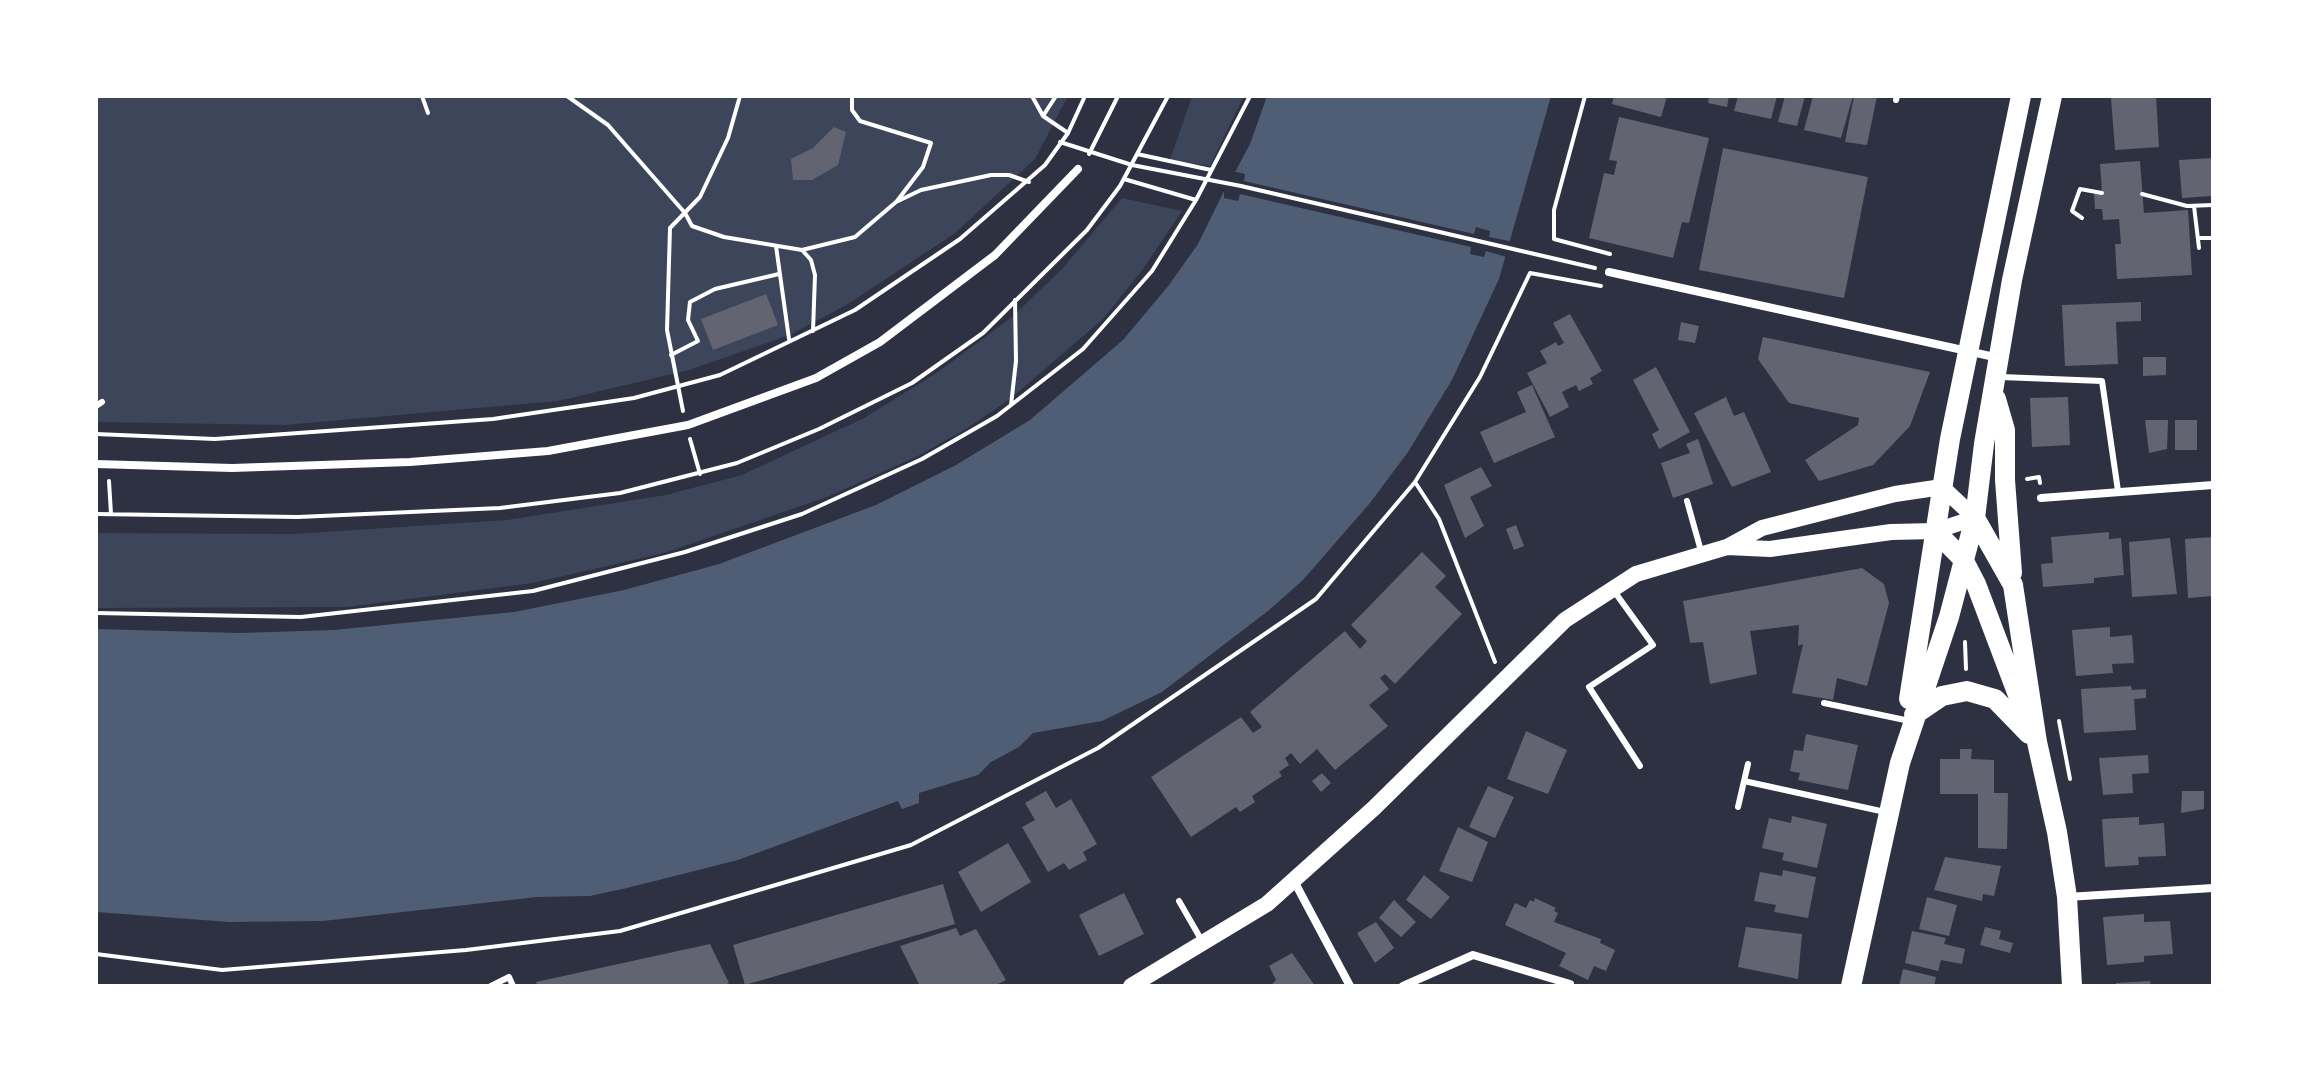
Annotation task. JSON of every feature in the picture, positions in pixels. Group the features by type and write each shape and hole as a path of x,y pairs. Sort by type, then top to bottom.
{"main road":[{"path":"1851,986 1910,718 1942,487 2021,96"},
{"path":"1910,718 1949,617 1975,518 1984,444 2052,96"},
{"path":"1997,377 2005,430 2005,480 2013,585 2037,742 2057,832 2067,897 2072,986"},
{"path":"1942,487 1975,518 2013,585"},
{"path":"1131,986 1267,904 1374,808 1565,620 1612,588 1636,574 1727,547 1762,528 1895,494 1942,487"},
{"path":"1727,547 1770,549 1891,532 1935,531 1975,518"},
{"path":"1935,531 1963,559 2037,742"},
{"path":"1910,718 1942,696 1967,691 1995,699 2037,742"}],"street":[{"path":"96,464 232,468 410,462 548,451 688,425 816,378 880,342 995,255 1078,169"},
{"path":"1605,271 1969,351 1997,377"},
{"path":"2041,498 2213,485"},
{"path":"1293,880 1350,986"},
{"path":"2067,897 2213,888"},
{"path":"1403,986 1473,955 1570,984"}],"lane":[{"path":"1997,377 2102,381 2118,491"},
{"path":"1687,501 1702,554"},
{"path":"1612,588 1653,645 1589,687 1640,766"},
{"path":"1824,703 1910,718"},
{"path":"1738,807 1748,764"},
{"path":"1744,781 1890,813"},
{"path":"1179,901 1203,944"},
{"path":"491,986 509,977 513,986"}],"path":[{"path":"422,96 428,113"},
{"path":"567,96 608,125 685,213 692,226 724,237 802,250 855,237 896,202 923,167 931,143 860,121 852,110 852,96"},
{"path":"700,474 669,356 668,242 670,228 700,197 728,138 740,96"},
{"path":"1032,96 1043,116 1068,133"},
{"path":"1043,116 1056,96"},
{"path":"96,434 215,439 493,419 634,398 720,375 868,301 960,239 1029,182 1068,133 1085,96"},
{"path":"1090,153 1118,96"},
{"path":"1168,96 1124,179 1196,200"},
{"path":"96,613 301,617 533,591 685,552 802,514 922,459 1011,405 1083,349 1152,271 1196,200 1250,96"},
{"path":"1585,96 1554,210 1554,239 1613,255"},
{"path":"1060,142 1134,165 1605,271"},
{"path":"1137,154 1211,170"},
{"path":"896,202 921,190 991,175 1009,175 1029,182"},
{"path":"2082,218 2072,211 2080,189 2102,193"},
{"path":"2142,194 2194,206 2213,205"},
{"path":"2194,206 2199,248"},
{"path":"2198,238 2213,238"},
{"path":"776,246 789,339"},
{"path":"802,250 811,260 815,275 813,331"},
{"path":"96,954 222,970 466,950 620,931 911,845 1098,748 1316,599 1415,482 1480,377 1530,273 1606,287"},
{"path":"669,356 698,341 688,320 690,302 715,289 779,274"},
{"path":"1011,405 1016,361 1015,300"},
{"path":"1415,482 1439,519 1495,662"},
{"path":"1964,632 1967,691"}],"shaded area":[{"path":"96,96 1068,96 1035,159 954,234 848,304 790,335 689,370 558,401 285,425 96,422"},
{"path":"1192,96 1244,96 1210,166 1170,160"},
{"path":"1267,96 1551,96 1499,279 1452,380 1408,452 1370,503 1303,580 1268,611 1162,692 1102,721 1033,733 1019,747 991,762 978,775 919,793 919,803 902,809 898,801 738,860 590,896 537,897 323,921 229,922 96,912 96,629 239,633 334,630 514,612 624,590 719,564 876,505 956,465 1030,420 1123,340 1198,244 1224,191 1225,198 1238,200 1244,174 1235,172 1250,144"},
{"path":"1122,198 1182,211 1143,269 1103,319 1010,399 966,429 918,456 827,497 664,553 533,583 347,607 96,608 96,533 293,534 507,520 666,495 742,475 864,418 938,372 1012,317 1062,269"}],"pier":[{"path":"1235,172 1245,174 1244,181 1474,234 1476,227 1490,231 1489,237 1514,242 1510,258 1486,251 1484,257 1470,254 1471,247 1240,194 1238,201 1224,198 1224,192 1220,192 1224,187 1228,195 1235,196 1240,177 1233,175"}],"building":[{"path":"1614,96 1667,96 1661,117 1612,104"},
{"path":"1709,96 1729,96 1727,107 1708,103"},
{"path":"1738,96 1777,96 1771,119 1734,111"},
{"path":"1785,96 1805,96 1797,126 1778,122"},
{"path":"1813,96 1853,96 1841,138 1804,130"},
{"path":"1854,96 1877,96 1867,145 1845,142"},
{"path":"2156,96 2159,147 2115,150 2111,98"},
{"path":"1619,117 1709,138 1689,223 1682,222 1673,258 1589,238 1604,173 1614,175 1617,161 1609,160"},
{"path":"834,127 846,132 838,165 812,180 793,180 791,159 813,148"},
{"path":"1723,148 1868,177 1844,298 1699,270"},
{"path":"2213,158 2213,196 2182,198 2179,160"},
{"path":"2140,161 2144,213 2188,210 2192,275 2117,279 2115,244 2121,244 2119,219 2103,220 2102,209 2095,209 2094,194 2102,193 2100,164"},
{"path":"766,294 778,325 713,350 701,319"},
{"path":"2141,302 2141,321 2116,322 2118,364 2065,366 2062,305"},
{"path":"1570,314 1602,371 1590,378 1593,384 1579,391 1576,385 1562,392 1569,407 1550,417 1527,373 1547,363 1540,351 1556,342 1558,346 1564,343 1553,323"},
{"path":"1681,322 1699,326 1695,343 1678,340"},
{"path":"1763,337 1930,372 1910,426 1873,465 1819,481 1805,460 1858,425 1859,418 1789,403 1758,359"},
{"path":"2143,357 2166,357 2166,375 2143,376"},
{"path":"1656,367 1690,432 1659,449 1652,434 1659,430 1633,380"},
{"path":"1532,385 1555,437 1494,463 1480,432 1526,412 1517,392"},
{"path":"1726,397 1734,416 1744,412 1771,472 1732,487 1694,413"},
{"path":"2068,397 2070,445 2032,447 2030,398"},
{"path":"2145,420 2168,420 2167,449 2149,453"},
{"path":"2175,420 2197,420 2197,450 2175,450"},
{"path":"1698,439 1713,484 1673,498 1661,463 1690,453 1686,444"},
{"path":"1481,467 1492,486 1470,497 1484,526 1465,538 1444,485"},
{"path":"1516,525 1524,546 1514,550 1506,529"},
{"path":"2109,532 2109,539 2121,538 2124,575 2094,578 2094,583 2043,587 2041,564 2053,563 2051,537"},
{"path":"2213,537 2213,596 2188,598 2185,539"},
{"path":"2170,538 2177,594 2132,597 2129,542"},
{"path":"1422,552 1446,576 1435,587 1462,614 1395,684 1385,674 1380,678 1389,689 1369,705 1388,726 1335,770 1317,749 1300,764 1291,753 1285,758 1289,765 1279,772 1282,776 1252,796 1255,802 1240,812 1236,807 1191,837 1151,777 1241,717 1253,733 1262,727 1250,712 1345,631 1360,649 1367,641 1351,625"},
{"path":"1862,568 1884,584 1889,603 1867,686 1837,678 1833,700 1792,693 1803,644 1798,646 1799,625 1750,631 1757,674 1710,684 1703,642 1690,643 1683,601"},
{"path":"2110,627 2110,637 2132,635 2134,663 2112,664 2113,673 2076,676 2072,630"},
{"path":"2131,686 2132,690 2146,689 2146,698 2134,699 2136,730 2084,733 2081,689"},
{"path":"1526,731 1567,750 1548,794 1507,779"},
{"path":"1806,734 1858,745 1848,790 1798,780 1800,773 1790,771 1794,750 1803,751"},
{"path":"1960,749 1972,749 1971,759 1994,760 1994,793 2008,793 2007,849 1978,848 1978,794 1940,794 1940,759 1960,759"},
{"path":"2148,755 2149,773 2132,774 2133,793 2103,795 2099,758"},
{"path":"1322,773 1331,783 1321,792 1312,781"},
{"path":"1488,786 1514,797 1495,838 1469,827"},
{"path":"1046,791 1056,808 1071,799 1097,844 1083,852 1087,860 1069,870 1064,863 1048,872 1022,827 1035,820 1025,803"},
{"path":"2182,791 2204,791 2204,809 2181,813"},
{"path":"1792,816 1827,824 1817,868 1782,860 1784,853 1762,848 1769,818 1791,823"},
{"path":"2139,817 2139,825 2164,823 2166,856 2138,857 2139,865 2105,867 2102,819"},
{"path":"1458,827 1488,842 1472,882 1439,871"},
{"path":"1008,843 1031,882 981,912 958,872"},
{"path":"1945,857 2001,866 1994,896 1983,894 1982,901 1934,890"},
{"path":"1783,870 1816,877 1808,918 1774,912 1776,905 1754,901 1760,872 1782,876"},
{"path":"1424,875 1450,897 1431,919 1406,900"},
{"path":"943,884 955,924 745,985 733,945"},
{"path":"1124,893 1144,934 1099,956 1079,915"},
{"path":"1927,897 1957,905 1949,936 1919,929"},
{"path":"1535,898 1556,908 1554,911 1558,913 1554,922 1601,939 1600,943 1615,950 1606,971 1594,966 1588,980 1559,966 1566,953 1505,925 1515,903 1526,908"},
{"path":"1394,900 1416,922 1401,937 1379,918"},
{"path":"2144,914 2144,922 2170,921 2173,954 2144,956 2144,962 2107,965 2103,917"},
{"path":"1376,922 1394,948 1375,963 1357,933"},
{"path":"1746,927 1802,934 1798,979 1738,967"},
{"path":"1985,927 2001,931 1999,939 2013,943 2010,953 1980,945"},
{"path":"956,928 960,936 976,929 1006,980 994,986 920,986 900,946"},
{"path":"1912,931 1946,938 1944,944 1965,949 1962,964 1941,960 1938,971 1905,963"},
{"path":"710,944 729,983 722,986 538,986 536,982"},
{"path":"1292,953 1315,986 1270,986 1276,980 1269,966"},
{"path":"1903,969 1936,977 1934,986 1899,986"},
{"path":"2150,981 2151,986 2116,986 2116,983"}]}
